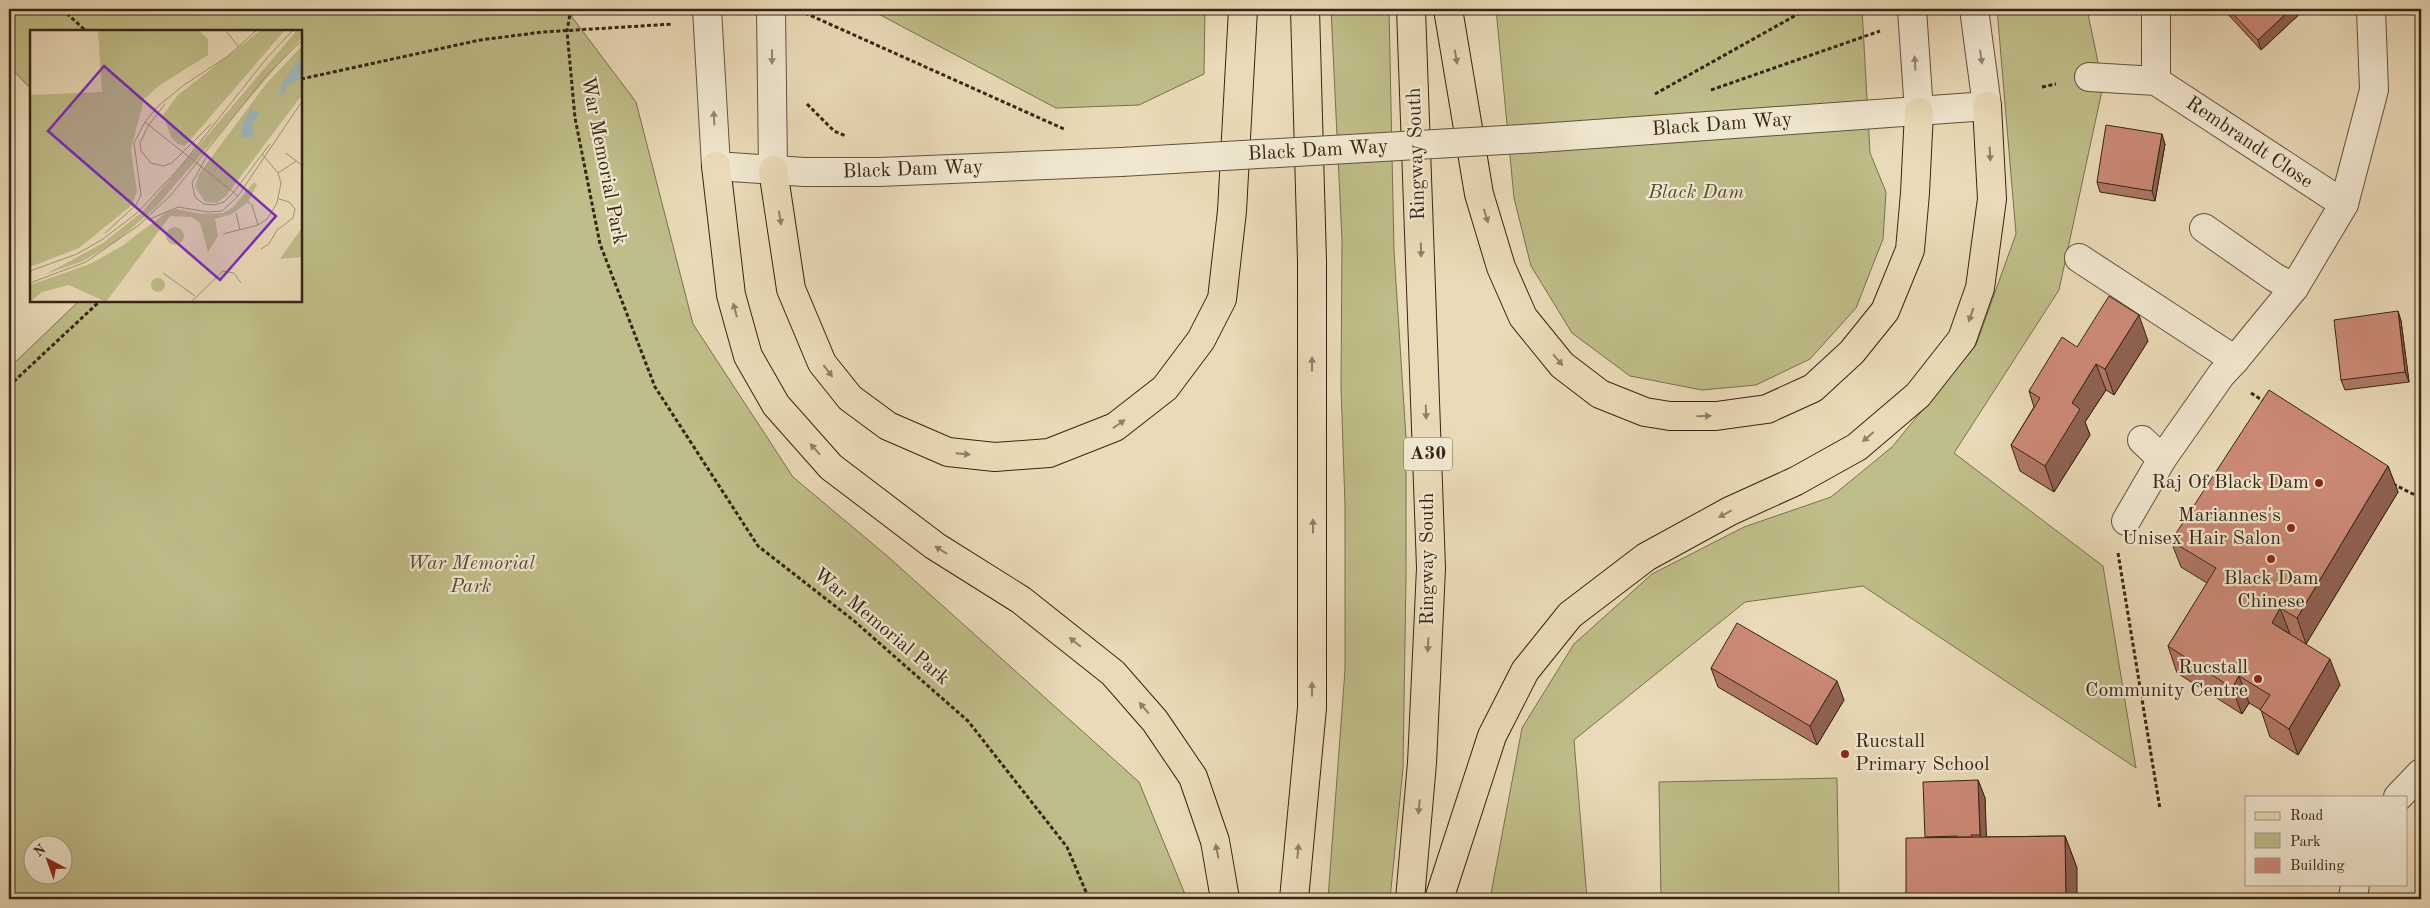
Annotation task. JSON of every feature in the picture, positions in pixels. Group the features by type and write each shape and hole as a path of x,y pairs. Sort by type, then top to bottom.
{"main road":[{"path":"773,170 790,289 822,363 850,398 888,426 948,452 995,457 1049,453 1115,428 1165,388 1201,340 1222,299 1232,211 1243,9"},
{"path":"1294,899 1312,708 1312,261 1305,9"},
{"name":"Ringway South","path":"1410,899 1422,763 1432,568 1411,9"},
{"path":"1448,9 1479,194 1501,267 1522,317 1562,365 1600,394 1646,412 1670,416 1716,416 1767,410 1813,388 1852,352 1885,311 1910,250 1919,112"},
{"path":"1439,899 1492,736 1525,671 1570,615 1646,557 1730,511 1796,481 1857,447 1918,395 1962,339 1980,288 1992,199 1987,106"},
{"path":"716,166 731,295 748,356 776,405 831,467 935,546 1021,600 1113,673 1155,721 1193,777 1215,841 1226,899"}],"street":[{"path":"707,9 716,166"},
{"path":"771,9 773,170"},
{"path":"1912,9 1919,112"},
{"path":"1974,9 1987,106"},
{"path":"2089,78 2156,81 2156,9"},
{"path":"2126,521 2162,459 2228,367 2294,288 2344,204 2374,90 2371,9"},
{"name":"Rembrandt Close","path":"2156,81 2321,191 2344,204"},
{"name":"Black Dam Way","path":"716,166 773,170 879,172 1121,162 1539,138 1987,106"},
{"path":"2204,228 2294,288"},
{"path":"2079,258 2228,367"},
{"path":"2142,440 2162,459"},
{"path":"2399,796 2421,773"},
{"path":"2353,899 2354,886"}],"path":[{"path":"62,9 85,30"},
{"name":"War Memorial Park","path":"571,9 567,31 576,118 600,244 656,387 758,546 853,620 968,721 1067,847 1089,899"},
{"path":"1654,95 1807,9"},
{"path":"805,13 1067,130"},
{"path":"302,79 480,40 567,31 679,24"},
{"name":"Black Dam Way","path":"1709,90 1885,30"},
{"name":"Black Dam Way","path":"803,101 834,131 849,137"},
{"path":"9,386 99,302"},
{"path":"2228,367 2272,407"},
{"path":"2387,480 2421,498"},
{"path":"2126,521 2118,554 2160,810"}],"green space":[{"name":"War Memorial Park","path":"9,9 566,9 636,102 693,324 793,477 886,555 1139,782 1187,899 9,899 9,368 78,302 302,302 302,30 30,30 30,88 9,66"},
{"path":"869,9 1205,9 1204,74 1139,105 1056,108"},
{"path":"1331,9 1389,9 1394,251 1406,438 1403,768 1390,899 1328,899 1345,670 1345,505 1341,387 1342,241"},
{"name":"Black Dam","path":"1496,9 1862,9 1870,153 1886,192 1883,239 1856,308 1810,359 1756,385 1702,390 1630,376 1572,333 1531,266 1514,198"},
{"path":"1997,9 2087,9 2103,86 2059,290 1954,453 2103,566 2136,768 1863,586 1745,602 1574,740 1587,899 1490,899 1522,728 1574,644 1652,574 1744,527 1831,497 1892,447 1976,345 2016,234"},
{"path":"1837,778 1839,899 1661,899 1659,782"}],"building":[{"path":"2228,9 2291,9 2258,40"},
{"path":"2106,125 2162,134 2152,191 2097,182"},
{"path":"2109,296 2139,315 2105,369 2096,364 2072,403 2080,409 2045,466 2011,445 2040,398 2029,391 2062,337 2077,347"},
{"path":"2398,311 2405,372 2341,380 2334,320"},
{"path":"2269,390 2388,466 2297,618 2280,608 2272,623 2330,659 2289,729 2260,710 2270,695 2239,676 2232,688 2168,646 2216,568 2171,541"},
{"path":"1737,623 1837,681 1810,726 1711,668"},
{"path":"1978,780 1980,835 1971,835 1972,837 1925,837 1923,782"},
{"path":"2065,836 2066,899 1906,899 1906,838"}],"place":[{"name":"Raj Of Black Dam","path":"2319,483"},
{"name":"Mariannes's Unisex Hair Salon","path":"2291,528"},
{"name":"Black Dam Chinese","path":"2271,559"},
{"name":"Rucstall Community Centre","path":"2258,679"},
{"name":"Rucstall Primary School","path":"1845,754"}]}
